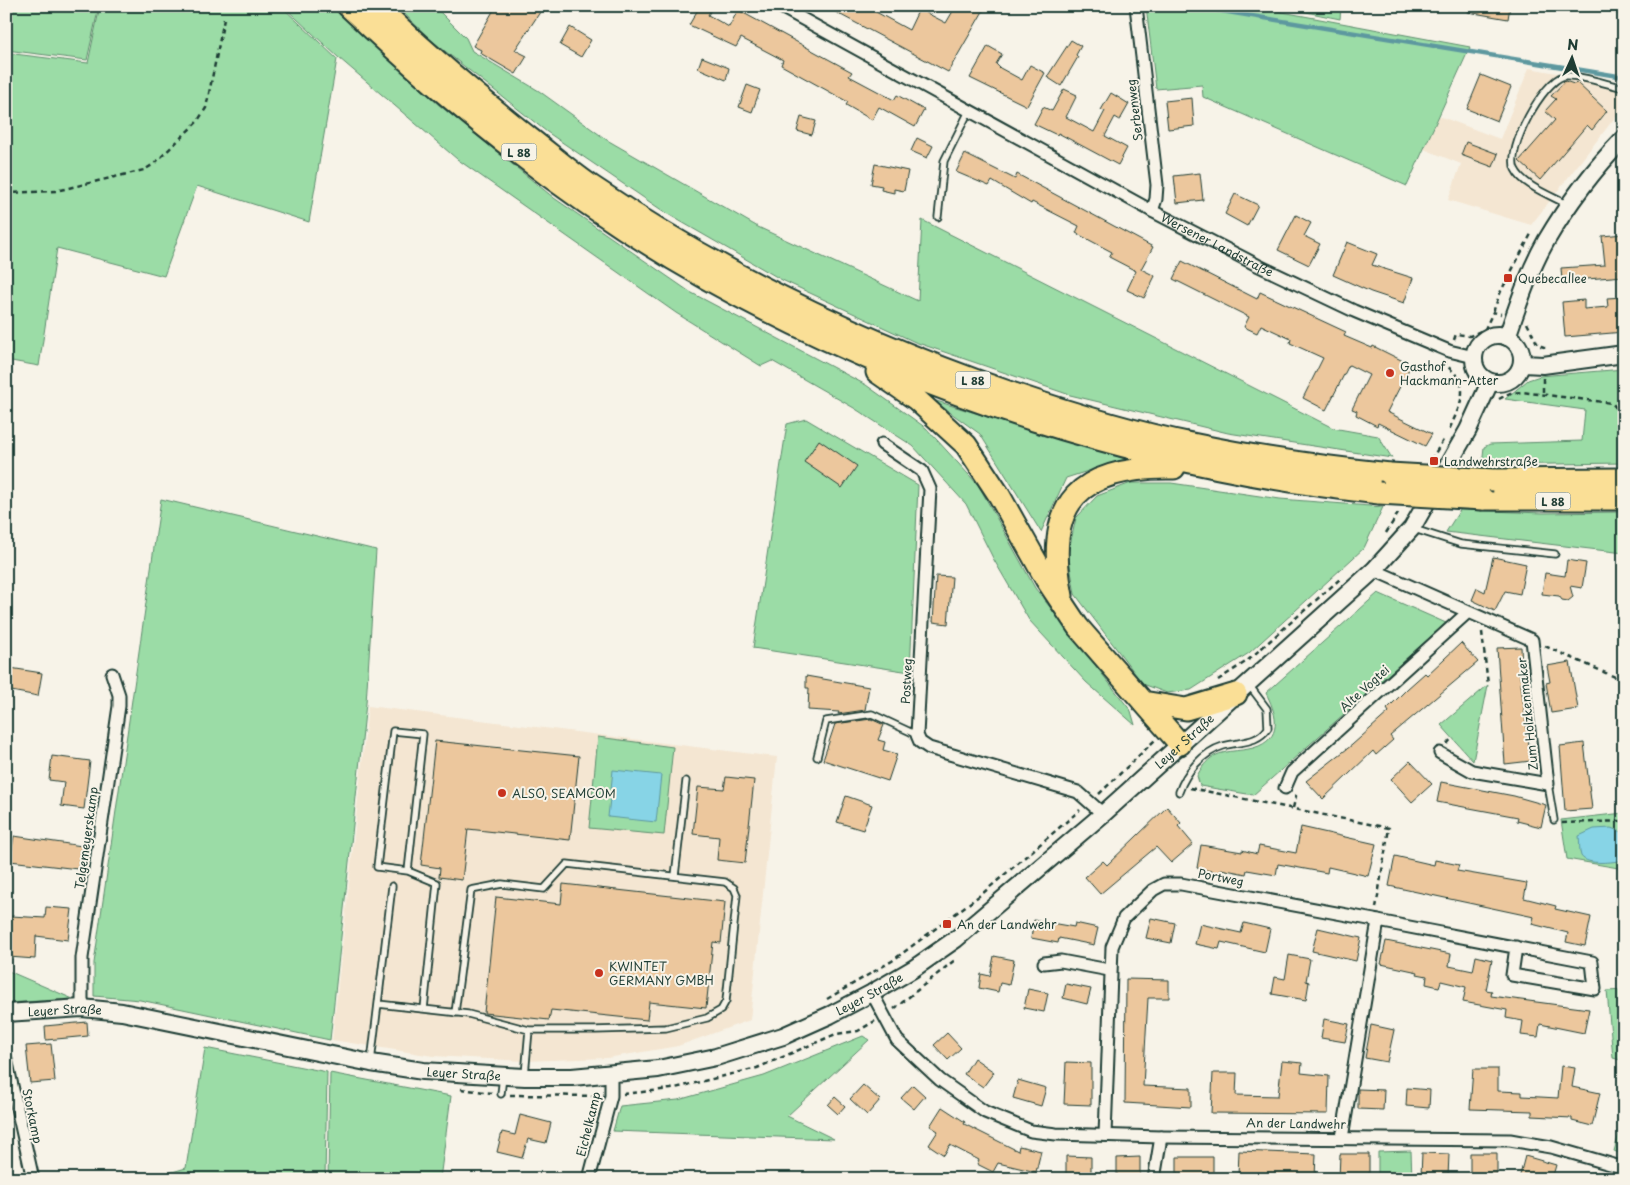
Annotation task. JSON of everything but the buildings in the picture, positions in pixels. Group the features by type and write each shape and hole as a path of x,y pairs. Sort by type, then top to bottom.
{"highway":[{"name":"L 88","path":"348,6 394,50 474,117 579,197 704,277 835,344 938,388 1067,431 1180,462 1309,486 1379,493 1483,499 1624,499"},
{"name":"L 88","path":"377,6 409,37 484,102 590,185 731,271 857,335 947,371 1071,413 1190,444 1298,464 1390,474 1494,480 1624,479"},
{"path":"835,344 916,399 966,445 1000,496 1046,579 1078,628 1173,736"},
{"path":"1064,605 1056,567 1058,533 1067,505 1085,486 1110,474 1141,467 1222,470"},
{"path":"1143,702 1186,709 1242,689"}],"street":[{"name":"Wersener Landstraße","path":"779,6 1152,211 1339,304 1449,351 1474,357"},
{"name":"Serbenweg","path":"1136,6 1157,186 1156,199 1152,211"},
{"path":"1616,6 1624,8"},
{"path":"1507,337 1545,242 1570,206 1624,138"},
{"path":"1500,335 1507,337 1518,345 1521,350 1523,364 1516,376 1510,381 1504,383 1490,382 1479,375 1474,357 1476,350 1485,338 1500,335"},
{"path":"1523,364 1543,365 1624,354"},
{"name":"Leyer Straße","path":"6,1013 82,1008 122,1012 371,1063 423,1071 525,1077 611,1074 658,1069 716,1057 783,1036 872,993 913,970 956,939 1103,814 1173,736 1242,689 1374,570 1412,528 1450,463 1490,382"},
{"name":"Postweg","path":"882,444 922,472 930,489 916,735"},
{"name":"Zum Holzkenmaker","path":"1374,570 1532,640 1548,784 1472,771 1440,753"},
{"name":"Alte Vogtei","path":"1285,788 1292,772 1468,612"},
{"name":"Telgemeyerskamp","path":"82,1008 82,958 120,706 119,695 112,674"},
{"path":"916,735 920,742 928,748 1078,792 1091,801 1103,814"},
{"name":"Portweg","path":"1105,1135 1109,970 1112,947 1124,918 1153,890 1164,884 1181,884 1516,947 1592,962 1595,989 1512,975 1516,947"},
{"path":"1342,1138 1376,921"},
{"path":"1044,963 1061,961 1109,970"},
{"name":"An der Landwehr","path":"872,993 897,1040 940,1080 985,1112 1031,1131 1056,1134 1161,1137 1510,1140 1551,1147 1624,1168"},
{"name":"Storkamp","path":"6,1058 33,1179"},
{"name":"Eichelkamp","path":"589,1179 611,1096 611,1074"},
{"path":"1154,1179 1161,1137"}],"lane":[{"path":"1570,206 1521,177 1512,159 1514,148 1534,106 1556,79 1566,76 1624,88"},
{"path":"938,218 944,161 969,111"},
{"path":"1412,528 1461,544 1555,554"},
{"path":"1180,789 1186,775 1208,753 1222,746 1254,740 1263,736 1268,728 1266,710 1242,689"},
{"path":"817,757 826,721 872,714 916,735"},
{"path":"408,871 423,734 393,731 377,867 408,871 437,883 424,1009"},
{"path":"676,876 686,781"},
{"path":"1548,784 1554,820"},
{"path":"378,1004 455,1013 529,1030 666,1028 707,1018 721,1010 727,995 737,895 734,888 725,882 567,864 544,889 502,884 471,890 455,1013"},
{"path":"371,1063 392,886"},
{"path":"525,1077 529,1030"},
{"path":"500,1094 503,1076"}],"path":[{"path":"6,193 56,192 144,170 154,164 197,122 206,108 224,19"},
{"path":"1429,464 1450,430 1463,396 1461,382 1456,372 1444,364 1456,334 1470,336 1485,329 1493,312 1514,318 1527,323 1538,345 1544,347 1543,365"},
{"path":"1480,403 1492,407 1499,398 1510,393 1543,394 1612,404 1624,417"},
{"path":"1382,540 1402,506"},
{"path":"1216,682 1247,660 1343,576"},
{"path":"1481,618 1488,685"},
{"path":"1532,640 1624,681"},
{"path":"825,1002 828,997 892,961 983,893 1091,801 1173,736"},
{"path":"1180,789 1390,828 1376,921"},
{"path":"1554,820 1569,824 1603,820 1624,821"}],"shaded area":[{"path":"1529,68 1624,85 1624,106 1531,225 1448,200 1461,164 1424,149 1439,116 1500,139"},
{"path":"368,706 777,757 750,1020 678,1046 607,1058 524,1061 433,1056 332,1040"}],"green space":[{"path":"6,6 99,6 87,60 6,50"},
{"path":"100,6 281,6 337,59 309,222 197,186 164,276 57,248 39,366 6,360 6,53 88,63"},
{"path":"283,6 331,6 439,105 554,198 690,292 866,385 926,428 979,486 1035,588 1131,711 1135,725 1086,682 1029,620 994,560 966,504 913,446 854,408 772,361 761,366 676,313 457,159 339,58"},
{"path":"397,6 434,6 466,38 472,51 539,91 607,140 758,227 918,301 922,220 1333,428 1378,436 1392,458 1228,433 1070,395 915,342 782,280 666,213 547,132 426,36"},
{"path":"1146,6 1250,6 1470,47 1407,186 1203,97 1202,85 1156,89"},
{"path":"1277,6 1341,6 1340,19"},
{"path":"1624,369 1624,463 1482,465 1484,447 1490,444 1582,441 1585,410 1505,399 1528,380 1540,376"},
{"path":"933,400 1126,459 1066,478 1041,532 980,434"},
{"path":"806,419 918,485 910,672 753,648 787,424"},
{"path":"1131,483 1171,483 1280,499 1383,507 1364,548 1249,653 1191,690 1167,693 1143,684 1075,594 1068,554 1076,518 1097,496"},
{"path":"161,499 376,550 366,703 330,1040 140,1000 94,996 94,963"},
{"path":"1460,510 1543,513 1624,512 1624,553 1446,532"},
{"path":"1378,593 1446,623 1253,795 1200,786 1197,776 1204,765 1214,756 1225,752 1254,748 1272,736 1275,722 1272,707 1266,693"},
{"path":"1488,685 1473,761 1441,725"},
{"path":"598,737 673,747 664,835 589,828"},
{"path":"1624,813 1624,869 1567,859 1561,820"},
{"path":"6,970 73,999 6,1003"},
{"path":"1624,990 1624,1061 1613,1058 1607,991"},
{"path":"863,1036 869,1040 787,1116 834,1139 613,1131 620,1106 678,1100 764,1076"},
{"path":"205,1048 327,1072 325,1179 148,1179 186,1168"},
{"path":"330,1073 451,1096 440,1179 328,1179"},
{"path":"1624,1117 1624,1155 1614,1151"},
{"path":"1411,1151 1412,1179 1378,1179 1378,1152"}],"water":[{"path":"613,770 661,775 656,822 608,817"},
{"path":"1611,828 1624,833 1624,860 1595,862 1584,859 1580,854 1579,836 1594,829"}],"waterway":[{"path":"1191,6 1624,77"}],"place":[{"name":"Quebecallee","path":"1508,278"},
{"name":"Gasthof Hackmann-Atter","path":"1390,373"},
{"name":"Landwehrstraße","path":"1434,461"},
{"name":"ALSO, SEAMCOM","path":"502,793"},
{"name":"An der Landwehr","path":"947,924"},
{"name":"KWINTET GERMANY GMBH","path":"599,973"}]}
